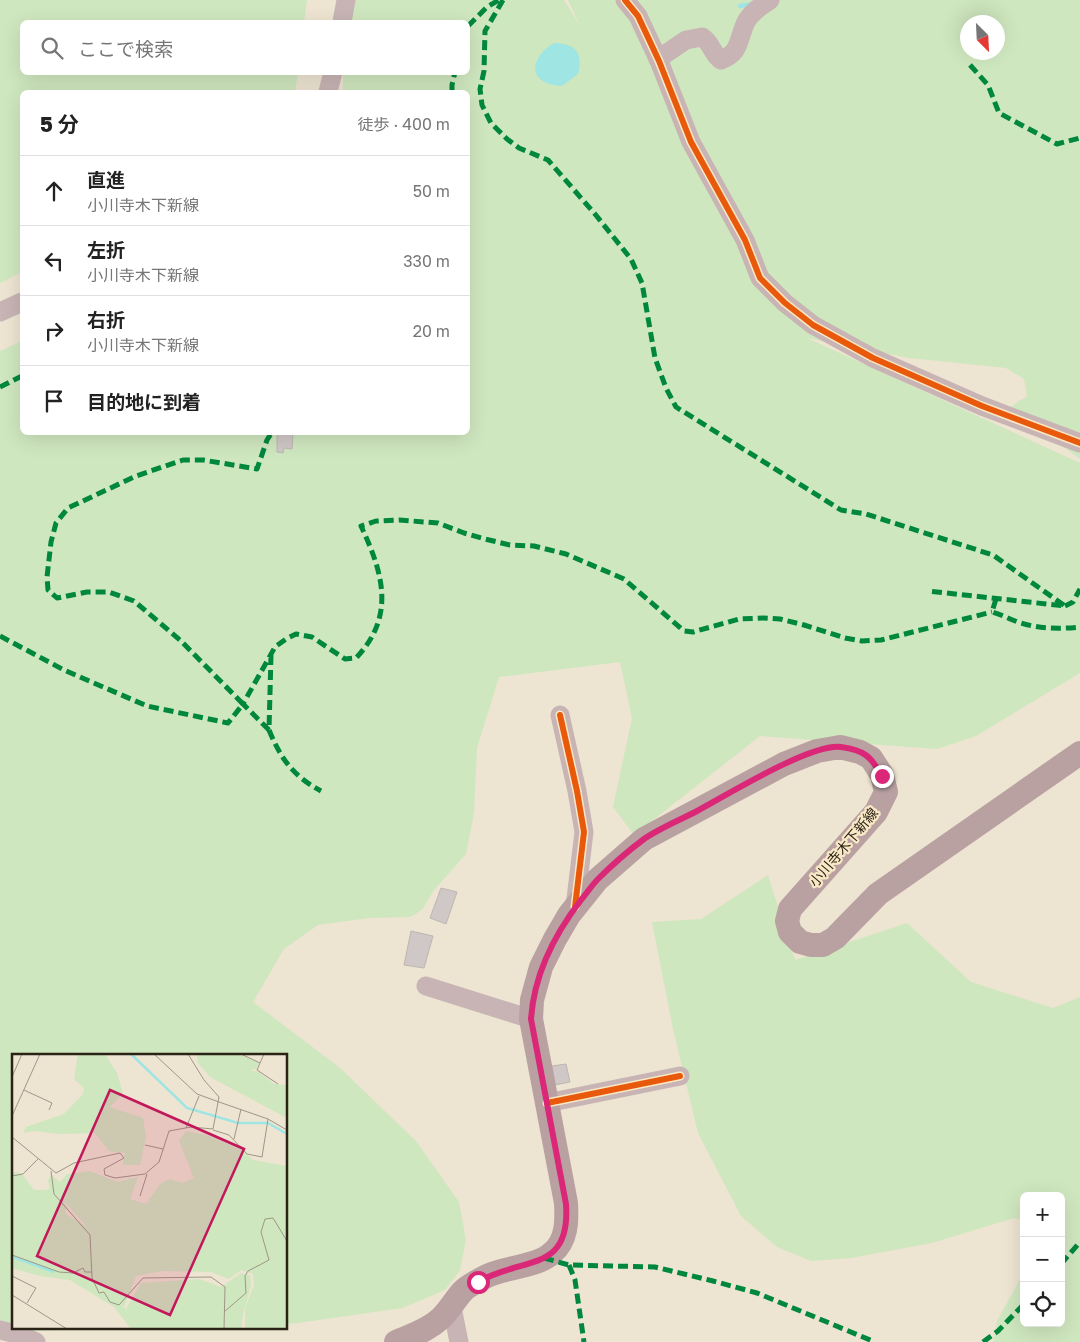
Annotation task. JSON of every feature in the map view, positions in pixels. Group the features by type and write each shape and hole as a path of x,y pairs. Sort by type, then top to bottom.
{"main road":[{"name":"小川寺木下新線","path":"396,1342 425,1330 440,1319 462,1291 470,1286 488,1276 544,1258 553,1253 563,1239 567,1222 566,1204 531,1019 532,1000 542,967 554,939 575,907 597,880 644,839 784,764 817,751 840,747 860,752 871,758 882,776 886,792 876,812 790,908 787,921 790,932 800,942 811,945 824,945 835,938 878,894 1080,753"}],"street":[{"path":"342,20 346,0"},
{"path":"625,0 638,16 658,59 691,142 745,240 760,278 813,325 873,358 982,406 1080,443"},
{"path":"658,59 686,40 702,37 707,40 715,56 721,60 730,57 737,47 746,21 757,8 770,0"},
{"path":"328,90 331,75"},
{"path":"0,312 20,303"},
{"path":"560,715 578,792 584,832 575,907"},
{"path":"426,986 531,1019"},
{"path":"547,1103 680,1076"},
{"path":"452,1306 459,1342"},
{"path":"0,1330 20,1335 36,1342"}],"green space":[{"path":"0,0 307,0 304,20 20,20 20,75 298,75 295,90 20,90 20,273 0,283"},
{"path":"340,0 564,0 580,26 568,0 1080,0 1080,459 1009,408 1027,396 1024,379 1006,368 909,358 807,338 1080,463 1080,673 976,736 937,749 760,736 634,835 613,807 632,718 620,662 499,677 477,748 474,813 466,854 434,890 422,910 410,917 369,918 318,925 284,949 253,1002 339,1067 416,1141 459,1202 466,1240 460,1270 445,1290 402,1308 288,1324 288,1054 12,1054 12,1330 63,1330 12,1332 0,1330 0,351 20,342 20,435 470,435 470,90 343,90 343,75 470,75 470,20 341,20"},
{"path":"768,875 795,960 907,923 971,982 1053,1008 1080,997 1080,1342 993,1342 997,1321 1020,1279 1020,1327 1065,1327 1065,1192 1020,1192 1020,1220 1014,1218 932,1243 851,1258 811,1261 777,1247 741,1216 698,1133 673,1029 652,922 701,919"}],"water":[{"path":"554,43 573,47 579,60 578,74 562,86 542,81 537,76 535,70 539,56"}],"building":[{"path":"277,435 293,435 292,449 284,448 283,453 277,452"},
{"path":"441,888 457,892 446,924 430,918"},
{"path":"411,931 433,936 424,968 404,965"},
{"path":"566,1064 570,1082 555,1085 552,1066"}],"waterway":[{"path":"740,6 753,4"}],"marked path":[{"path":"470,24 487,7 499,0"},
{"path":"503,0 485,31 484,71 480,89 482,105 491,123 507,139 519,148 548,160 631,259 642,283 655,358 666,388 676,407 841,510 866,514 993,555 1065,606 928,591"},
{"path":"970,65 988,85 999,113 1057,144 1080,138"},
{"path":"452,90 454,75"},
{"path":"0,387 20,377"},
{"path":"0,636 64,670 147,706 228,723 243,704 180,640 134,601 109,592 87,592 57,598 48,590 47,577 51,542 56,523 68,508 136,476 183,460 203,460 257,469 270,435"},
{"path":"271,655 269,730 243,704 275,647 296,634 312,637 345,659 356,658 369,642 377,626 382,594 380,577 369,543 361,526 376,521 399,520 438,523 485,539 510,545 534,546 566,554 624,579 684,631 693,632 739,619 763,618 780,619 845,638 862,641 881,640 992,612"},
{"path":"1065,606 1073,602 1080,589"},
{"path":"996,599 992,612 1017,622 1043,627 1080,627"},
{"path":"269,730 278,750 289,766 295,773 321,791"},
{"path":"1065,1259 1080,1242"},
{"path":"544,1258 569,1265 655,1267 713,1281 757,1293 875,1342"},
{"path":"569,1265 575,1280 584,1342"},
{"path":"983,1342 998,1331 1020,1308"}],"cycle path":[{"path":"625,0 638,16 659,61 691,142 745,240 760,278 785,303 813,325 873,358 982,406 1080,443"},
{"path":"560,715 584,832 575,907"},
{"path":"547,1103 680,1076"}],"route":[{"path":"478,1282 488,1276 544,1258 553,1253 563,1239 567,1222 566,1204 531,1019 532,1000 542,967 554,939 569,915 597,880 644,839 784,764 817,751 840,747 860,752 871,758 882,776"}]}
